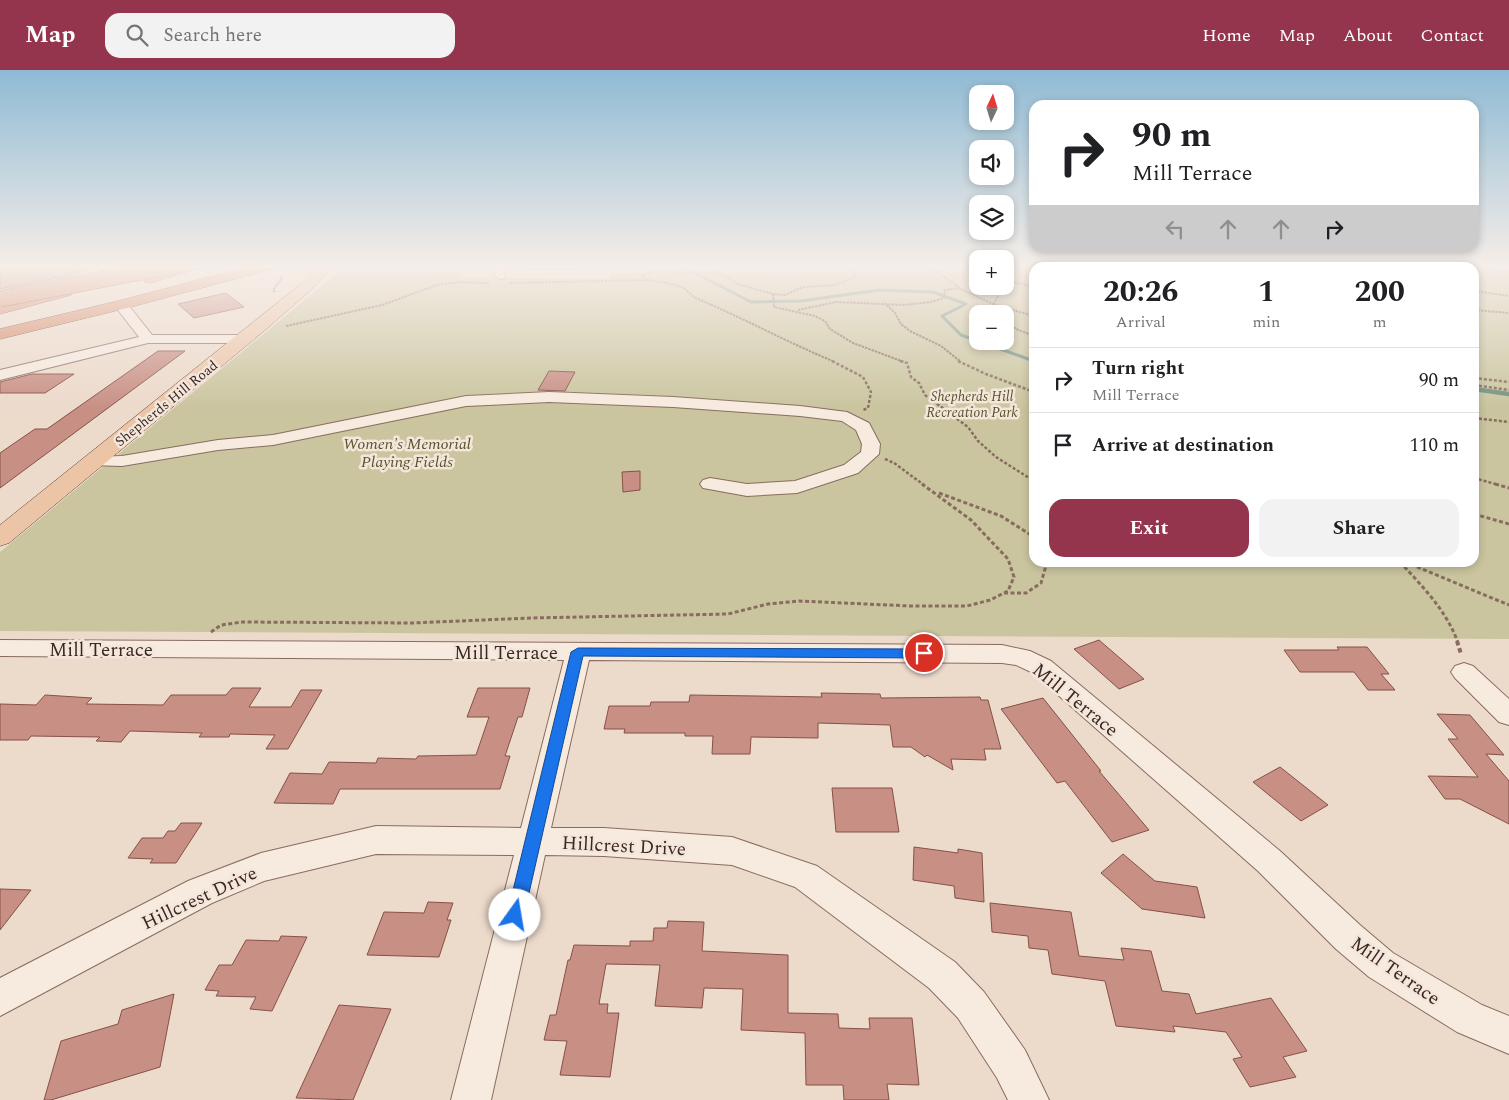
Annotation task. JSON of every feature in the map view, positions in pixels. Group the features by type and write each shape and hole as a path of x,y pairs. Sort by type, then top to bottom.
{"highway":[{"path":"0,320 25,313"},
{"path":"0,326 51,313"},
{"path":"0,334 87,313"}],"main road":[{"name":"Shepherds Hill Road","path":"0,538 95,461 243,335 263,313"},
{"name":"Shepherds Hill Road","path":"0,518 272,313"}],"street":[{"path":"127,313 148,339"},
{"path":"0,375 148,339 243,335"},
{"path":"95,461 122,461 218,445 301,435 466,401 496,398 624,399 800,411 847,417 863,427 871,444 870,454 852,469 797,487 747,490 710,484"},
{"name":"Mill Terrace","path":"0,648 1002,654 1021,657 1042,667 1268,861 1348,937 1381,965 1470,1019 1509,1036"},
{"path":"471,1100 578,652"},
{"path":"1464,672 1509,715"},
{"name":"Hillcrest Drive","path":"0,998 200,892 261,867 376,840 604,842 732,851 806,876 942,975 970,1005 1011,1064 1030,1100"}],"path":[{"path":"243,335 345,313"},
{"path":"730,313 799,347 843,365 863,377 871,392 868,408 847,417"},
{"path":"801,313 825,321 830,329 853,343 907,363 910,377 919,383 925,395 940,404 968,427 970,435 994,453 998,459 1029,478"},
{"path":"895,313 901,324 941,346 959,360 986,374 1029,390"},
{"path":"1014,328 1029,334"},
{"path":"1479,379 1509,382"},
{"path":"1479,386 1509,390"},
{"path":"1479,419 1509,422"},
{"path":"198,650 214,629 221,624 243,622 412,624 530,618 728,614 768,604 799,602 967,606 990,600 1008,591 1014,578 1008,559 971,520 894,463 870,454"},
{"path":"1479,479 1509,488"},
{"path":"936,493 1001,516 1029,534"},
{"path":"1479,515 1509,524"},
{"path":"1003,593 1026,593 1041,584 1046,567"},
{"path":"1404,567 1444,612 1458,641 1464,672"},
{"path":"1417,567 1509,605"}],"green space":[{"name":"Women's Memorial Playing Fields","path":"289,313 969,313 969,350 1014,350 1014,313 1029,313 1029,567 1479,567 1479,313 1509,313 1509,639 0,631 0,552"}],"building":[{"path":"188,313 216,313 194,318"},
{"path":"158,351 185,351 0,488 0,453 35,429 47,429"},
{"path":"549,371 575,372 565,391 538,390"},
{"path":"32,374 74,374 45,393 0,393 0,382"},
{"path":"640,471 640,490 623,492 622,472"},
{"path":"1099,640 1144,679 1119,689 1074,649"},
{"path":"1337,647 1367,647 1389,674 1381,674 1395,690 1368,690 1354,672 1300,672 1284,650 1339,650"},
{"path":"232,688 261,688 249,707 291,707 301,690 322,690 288,749 266,749 275,735 230,734 229,737 199,737 202,733 130,731 121,742 96,741 100,737 31,736 28,740 0,740 0,704 36,705 45,695 92,698 86,704 163,705 171,695 226,695"},
{"path":"478,688 530,688 522,717 518,717 505,756 510,756 500,789 340,789 333,804 274,803 290,773 322,774 329,762 376,763 378,758 416,759 418,756 476,755 489,717 467,717"},
{"path":"821,693 880,694 881,698 980,697 981,700 988,700 1001,749 984,749 986,760 951,759 953,770 927,755 925,757 911,747 893,747 890,725 818,723 818,738 751,737 750,754 712,754 713,736 685,736 685,733 624,733 625,729 604,729 609,706 650,706 651,702 689,702 690,695 822,697"},
{"path":"1043,698 1101,771 1099,771 1149,830 1112,842 1065,781 1057,783 1001,709"},
{"path":"1437,714 1470,715 1504,755 1486,754 1509,781 1509,824 1460,799 1445,799 1428,776 1478,777 1448,739 1458,739"},
{"path":"1280,767 1328,805 1301,821 1253,782"},
{"path":"832,788 892,788 899,832 836,832"},
{"path":"181,823 202,823 176,863 150,863 153,859 128,858 142,838 163,838 168,831 175,831"},
{"path":"914,847 958,853 958,849 982,853 984,902 955,898 954,886 913,880"},
{"path":"1123,854 1155,881 1197,887 1205,918 1142,909 1101,873"},
{"path":"0,889 31,890 0,930"},
{"path":"428,902 453,903 447,920 451,920 439,957 367,955 384,912 424,913"},
{"path":"990,903 1071,912 1079,956 1124,960 1121,948 1151,951 1162,991 1189,994 1196,1014 1271,998 1307,1051 1283,1057 1296,1077 1250,1087 1233,1059 1242,1057 1226,1032 1173,1026 1175,1032 1116,1026 1105,981 1052,974 1048,950 1029,948 1028,936 992,932"},
{"path":"668,921 704,922 702,951 788,955 788,1013 838,1014 839,1028 870,1029 869,1018 912,1018 919,1085 887,1084 889,1100 844,1100 843,1085 806,1085 805,1033 741,1030 743,989 704,988 702,1008 655,1006 660,965 606,964 599,1004 608,1004 607,1013 619,1013 610,1077 560,1075 567,1041 544,1040 550,1015 556,1015 568,960 570,960 574,945 630,946 630,941 653,941 654,928 667,928"},
{"path":"281,936 307,937 272,1011 250,1009 256,997 216,996 219,991 205,990 219,965 232,965 246,940 279,941"},
{"path":"174,994 160,1067 51,1100 44,1100 61,1041 118,1024 122,1010"},
{"path":"339,1005 391,1009 353,1100 296,1098"}],"waterway":[{"path":"948,313 942,316 961,335 1029,359"},
{"path":"1479,390 1509,394"}],"route":[{"path":"515,915 578,652 924,653"}],"park label":[{"name":"Shepherds Hill Recreation Park","path":"972,404"}]}
